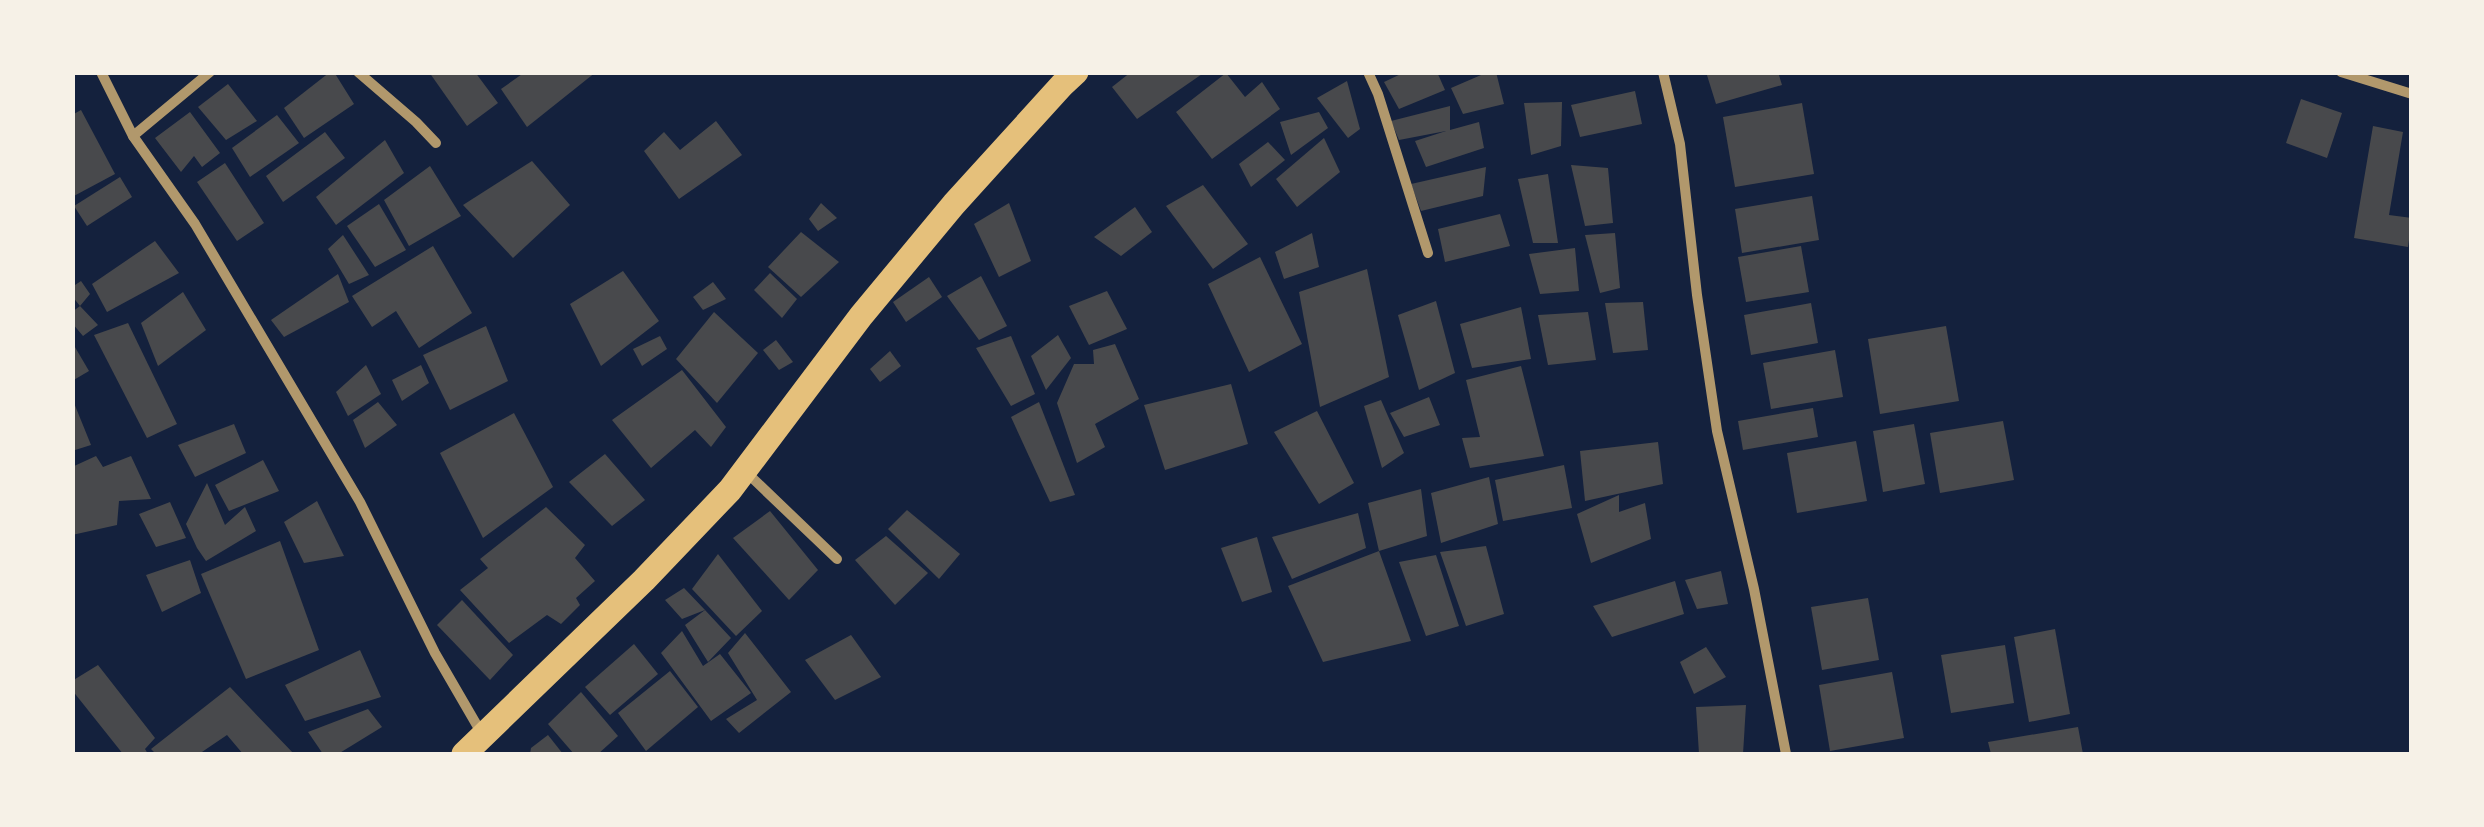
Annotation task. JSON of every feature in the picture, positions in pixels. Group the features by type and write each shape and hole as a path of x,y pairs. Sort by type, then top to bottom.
{"main road":[{"path":"464,754 644,580 730,490 861,316 954,204 1076,72"}],"street":[{"path":"100,72 133,136 195,224 360,502 435,652 484,736"},
{"path":"133,136 210,72"},
{"path":"358,72 436,143"},
{"path":"1368,72 1428,254"},
{"path":"1664,72 1680,144 1717,432 1754,590 1786,754"},
{"path":"2341,72 2412,94"},
{"path":"744,470 838,559"}],"building":[{"path":"334,72 354,104 304,138 284,108"},
{"path":"429,72 475,72 498,103 467,126"},
{"path":"525,72 596,72 527,127 501,89"},
{"path":"1131,72 1205,72 1137,119 1112,87"},
{"path":"1405,72 1437,72 1445,90 1399,109 1384,82"},
{"path":"1496,72 1504,104 1463,114 1451,88"},
{"path":"1706,72 1778,72 1782,85 1716,104"},
{"path":"1226,73 1245,97 1262,82 1280,109 1212,159 1176,112"},
{"path":"1347,81 1360,129 1348,138 1317,98"},
{"path":"228,84 257,121 226,140 198,107"},
{"path":"1635,91 1642,124 1580,137 1571,105"},
{"path":"2301,99 2342,113 2327,158 2286,143"},
{"path":"1562,102 1561,146 1531,155 1524,103"},
{"path":"1802,103 1814,174 1735,187 1723,117"},
{"path":"1450,106 1450,130 1479,122 1484,148 1426,167 1415,141 1446,131 1399,140 1391,121"},
{"path":"81,110 115,174 72,197 72,115"},
{"path":"190,112 220,153 202,167 194,156 181,172 155,138"},
{"path":"1319,112 1328,128 1291,155 1280,122"},
{"path":"277,115 299,143 250,177 232,148"},
{"path":"716,121 742,155 679,199 644,151 664,132 680,150"},
{"path":"2373,126 2403,132 2389,215 2412,218 2408,247 2354,238"},
{"path":"325,132 345,158 283,202 266,176"},
{"path":"1324,138 1340,172 1297,207 1276,179"},
{"path":"385,140 404,173 336,225 316,197"},
{"path":"1268,142 1285,160 1251,187 1239,164"},
{"path":"532,161 570,205 513,258 463,205"},
{"path":"225,163 264,223 237,241 197,182"},
{"path":"1571,165 1608,168 1613,223 1585,226"},
{"path":"430,166 461,216 409,246 384,200"},
{"path":"1486,167 1483,196 1421,211 1411,184"},
{"path":"1548,174 1558,243 1533,243 1518,179"},
{"path":"120,177 132,197 87,226 74,206"},
{"path":"1203,185 1248,244 1213,269 1166,206"},
{"path":"1812,196 1819,240 1742,253 1735,209"},
{"path":"821,203 837,218 818,231 809,219"},
{"path":"1009,203 1031,261 999,277 974,224"},
{"path":"379,204 406,250 375,267 347,226"},
{"path":"1135,207 1152,232 1121,256 1094,237"},
{"path":"1500,214 1510,246 1445,262 1438,229"},
{"path":"801,232 839,262 801,297 768,267"},
{"path":"1312,233 1319,267 1284,279 1275,252"},
{"path":"1615,233 1620,288 1600,293 1585,235"},
{"path":"343,235 369,275 349,284 328,249"},
{"path":"155,241 179,273 107,312 92,284"},
{"path":"433,246 472,313 419,348 396,311 372,327 352,296"},
{"path":"1801,246 1809,292 1746,302 1738,257"},
{"path":"1575,248 1579,291 1540,294 1529,254"},
{"path":"1260,257 1302,344 1249,372 1208,284"},
{"path":"1367,269 1389,377 1320,407 1299,292"},
{"path":"623,271 659,321 601,366 570,304"},
{"path":"770,273 797,299 782,318 754,290"},
{"path":"338,274 349,302 284,337 271,320"},
{"path":"981,276 1007,326 979,340 947,296"},
{"path":"929,277 942,297 906,322 893,302"},
{"path":"81,281 90,294 80,306 72,296 72,287"},
{"path":"713,282 726,299 703,310 693,297"},
{"path":"1107,291 1127,329 1089,345 1069,306"},
{"path":"183,292 206,330 158,366 141,323"},
{"path":"1436,301 1455,373 1419,390 1398,315"},
{"path":"1643,302 1648,350 1613,353 1605,303"},
{"path":"1811,303 1818,343 1751,355 1744,315"},
{"path":"80,306 98,325 83,336 72,323 72,312"},
{"path":"1521,307 1531,359 1472,368 1460,324"},
{"path":"714,312 758,353 717,403 676,359"},
{"path":"1588,312 1596,360 1548,365 1538,315"},
{"path":"128,323 177,424 147,438 94,335"},
{"path":"486,326 508,381 450,410 423,355"},
{"path":"1946,326 1959,401 1880,414 1868,339"},
{"path":"1058,335 1071,358 1046,390 1031,356"},
{"path":"660,336 667,349 642,366 633,349"},
{"path":"1011,336 1035,394 1011,406 976,348"},
{"path":"776,340 793,362 779,370 763,350"},
{"path":"72,342 89,371 72,381"},
{"path":"1115,344 1139,399 1095,424 1105,447 1077,463 1057,403 1074,364 1094,364 1093,350"},
{"path":"1835,350 1843,397 1771,409 1763,363"},
{"path":"890,351 901,366 880,382 870,369"},
{"path":"366,365 381,394 348,416 336,392"},
{"path":"421,365 429,383 402,401 392,380"},
{"path":"1521,366 1544,456 1470,468 1462,438 1480,437 1466,380"},
{"path":"682,370 726,427 711,447 695,430 651,468 612,420"},
{"path":"1231,384 1248,444 1165,470 1144,405"},
{"path":"1429,397 1440,425 1404,437 1390,413"},
{"path":"72,398 91,445 72,451"},
{"path":"1381,400 1404,453 1382,468 1364,406"},
{"path":"378,402 397,425 365,448 353,420"},
{"path":"1039,402 1075,495 1050,502 1011,417"},
{"path":"1813,408 1818,437 1743,450 1738,421"},
{"path":"1317,411 1354,483 1319,504 1274,432"},
{"path":"514,413 553,487 483,538 440,453"},
{"path":"2003,421 2014,480 1940,493 1930,433"},
{"path":"234,424 246,453 195,477 178,445"},
{"path":"1914,424 1925,484 1883,492 1873,431"},
{"path":"1856,441 1867,501 1797,513 1787,453"},
{"path":"1658,442 1663,484 1585,501 1580,451"},
{"path":"605,454 645,500 612,526 569,482"},
{"path":"96,456 103,467 131,456 151,499 119,501 117,525 72,535 72,467"},
{"path":"263,460 279,491 229,511 215,485"},
{"path":"1564,465 1572,508 1503,521 1495,480"},
{"path":"1489,477 1498,524 1441,543 1431,493"},
{"path":"207,483 225,525 245,507 256,531 206,561 186,524"},
{"path":"1421,489 1427,536 1379,551 1368,503"},
{"path":"1619,495 1619,512 1645,503 1651,539 1591,563 1577,514"},
{"path":"317,501 344,556 304,563 284,522"},
{"path":"170,502 186,538 156,547 139,514"},
{"path":"546,507 585,545 575,558 595,581 576,598 580,605 561,624 547,615 509,643 460,590 488,568 480,559"},
{"path":"907,510 960,554 939,579 888,529"},
{"path":"770,511 818,570 789,600 733,538"},
{"path":"1358,513 1366,548 1292,579 1272,537"},
{"path":"886,536 928,573 895,605 855,560"},
{"path":"1257,537 1272,592 1242,602 1221,548"},
{"path":"280,541 319,650 246,679 201,574"},
{"path":"1486,546 1504,614 1466,626 1440,552"},
{"path":"1379,551 1411,641 1323,662 1288,586"},
{"path":"718,554 762,611 736,636 692,589"},
{"path":"1436,555 1459,626 1426,636 1399,562"},
{"path":"190,560 201,593 162,612 146,575"},
{"path":"1721,571 1728,604 1697,609 1685,580"},
{"path":"1675,581 1684,614 1612,637 1593,606"},
{"path":"684,588 705,610 682,619 665,600"},
{"path":"1868,598 1879,660 1822,670 1811,607"},
{"path":"462,600 513,655 490,680 437,625"},
{"path":"705,610 731,638 708,662 685,625"},
{"path":"2055,629 2070,714 2029,722 2014,637"},
{"path":"682,631 703,666 720,654 751,693 711,721 661,653"},
{"path":"745,633 791,692 739,733 726,719 757,700 728,653"},
{"path":"851,635 881,677 835,700 805,660"},
{"path":"634,644 658,674 610,715 585,687"},
{"path":"2005,645 2014,703 1951,713 1941,655"},
{"path":"1706,647 1726,677 1694,694 1680,662"},
{"path":"360,650 381,697 305,721 285,685"},
{"path":"98,665 155,738 145,749 148,754 123,754 72,690 72,681"},
{"path":"670,671 698,707 646,751 618,713"},
{"path":"1892,672 1904,738 1830,751 1819,685"},
{"path":"230,687 294,754 243,754 227,735 199,754 156,754 151,749"},
{"path":"581,692 618,736 598,754 574,754 548,724"},
{"path":"1746,705 1743,754 1699,754 1696,707"},
{"path":"368,709 382,727 338,754 323,754 308,732"},
{"path":"2078,727 2083,754 1991,754 1988,742"},
{"path":"548,735 563,754 530,754 531,748"}]}
